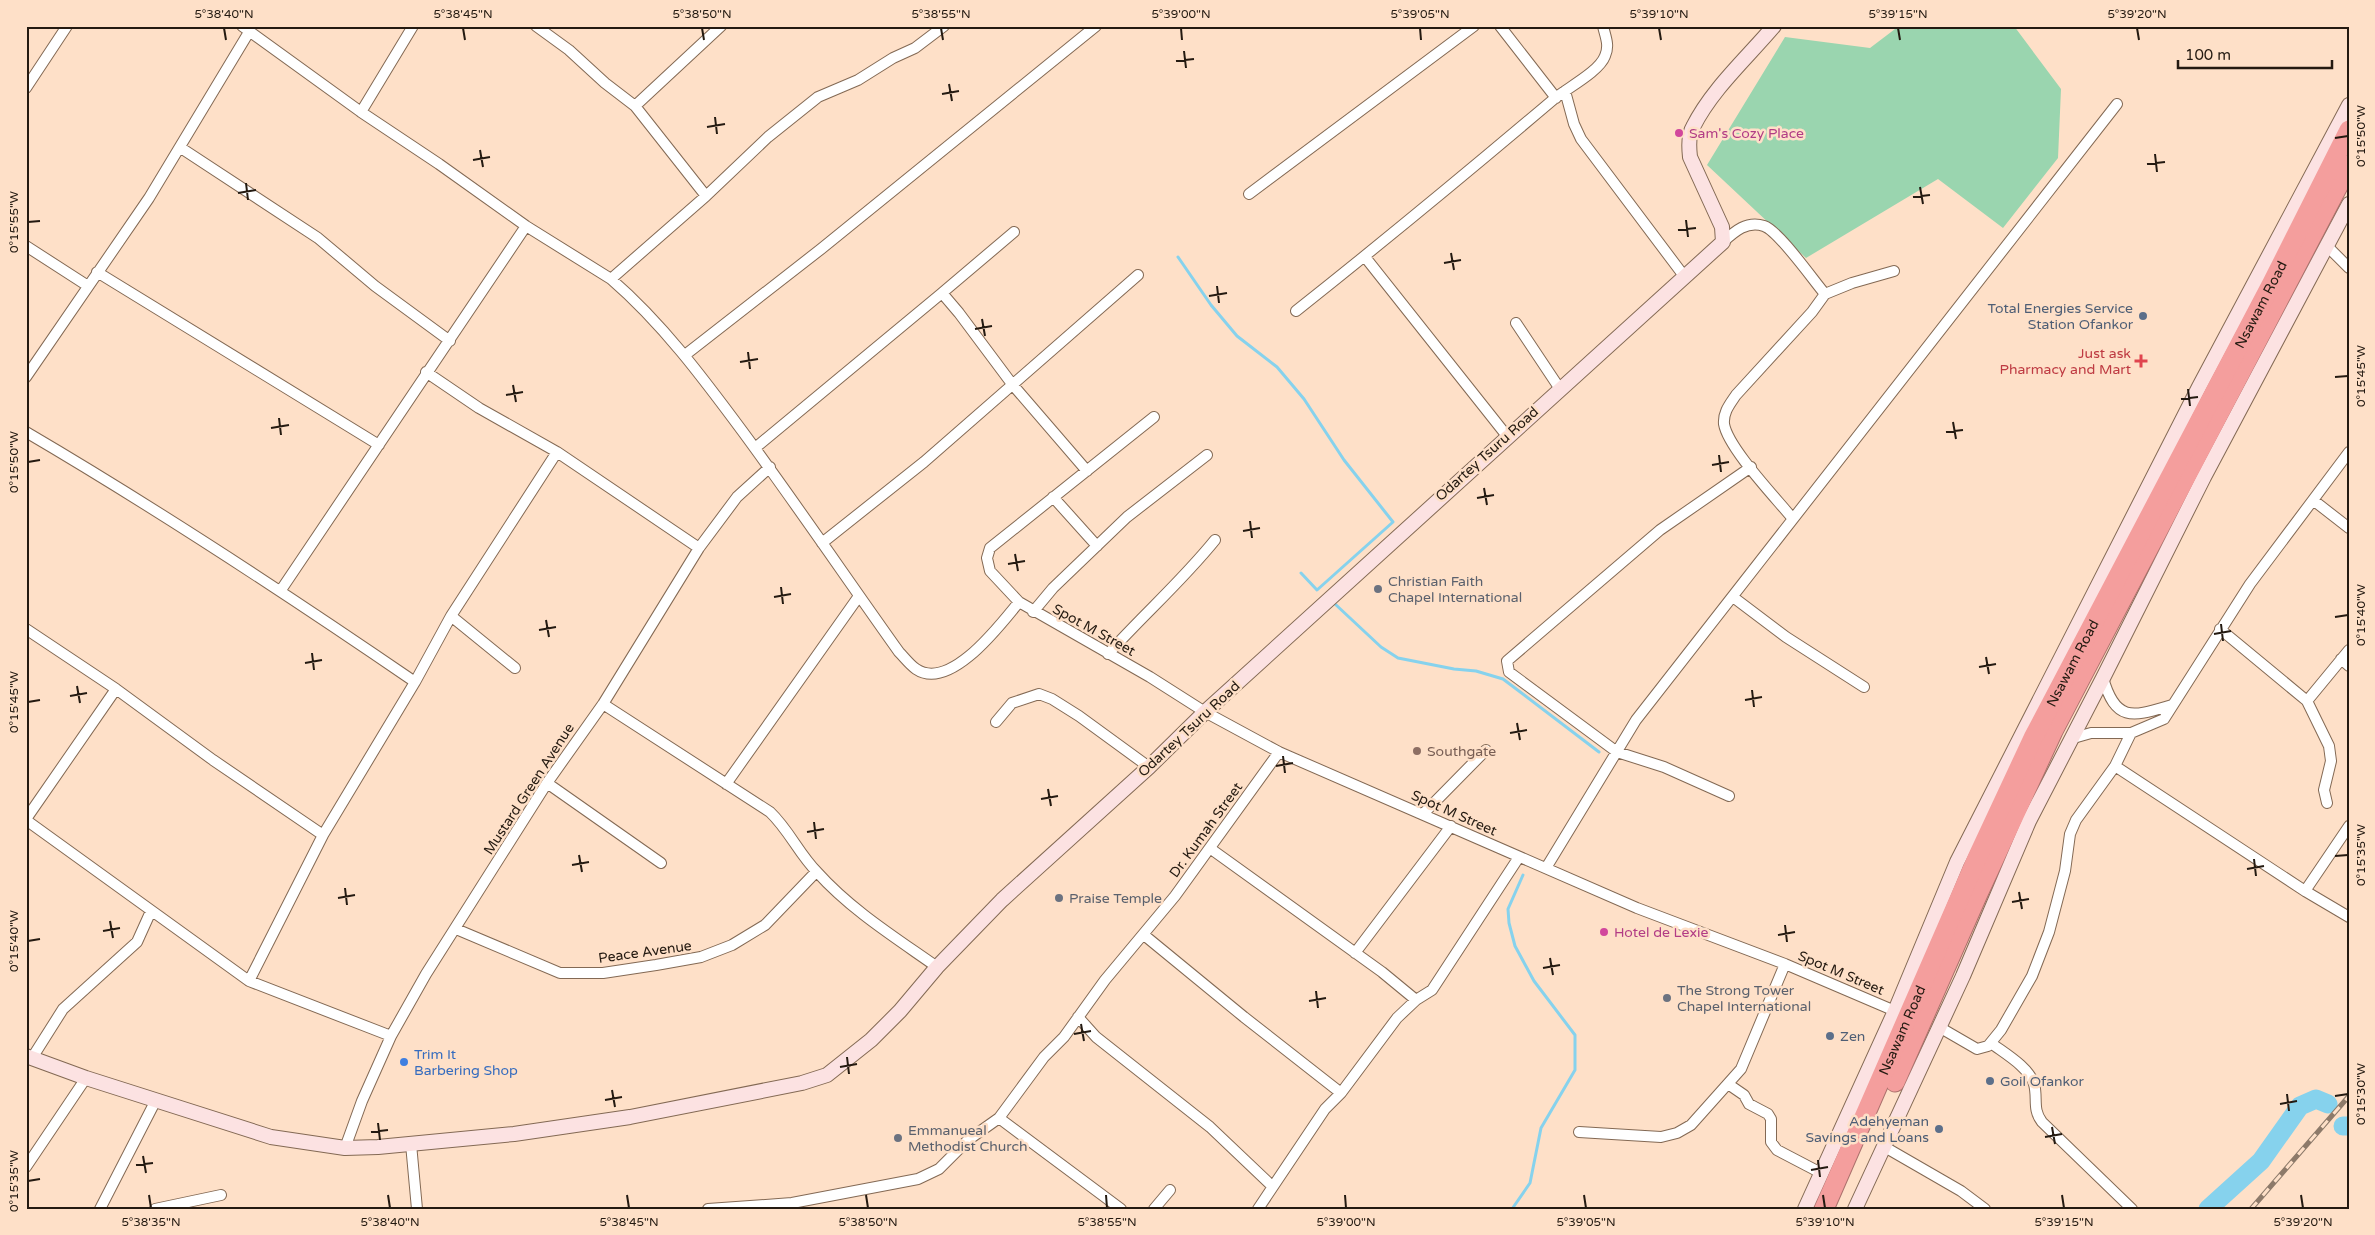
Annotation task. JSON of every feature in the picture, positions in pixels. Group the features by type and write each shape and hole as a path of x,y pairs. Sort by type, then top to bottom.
{"highway":[{"name":"Nsawam Road","path":"1824,1209 1981,850 2033,738 2272,283 2349,130"},
{"name":"Nsawam Road","path":"1838,1209 1949,962 1976,896 2053,731 2349,165"}],"main road":[{"path":"1722,242 1722,227 1690,157 1688,147 1692,128 1714,96 1774,26"},
{"path":"1805,1209 1896,1011 1957,862 2199,387 2349,105"},
{"path":"1855,1209 1939,1027 2029,821 2070,739 2104,678 2204,477 2349,204"},
{"name":"Odartey Tsuru Road","path":"29,1057 86,1078 272,1137 345,1148 514,1134 630,1117 708,1103 818,1079 828,1075 871,1040 900,1011 937,967 1002,900 1149,767 1205,712 1278,648 1507,436 1722,242"}],"street":[{"path":"26,88 67,26"},
{"path":"361,112 413,26"},
{"path":"536,26 569,50 605,83 635,106 706,196"},
{"path":"635,106 721,26"},
{"path":"611,279 706,196 768,137 818,97 858,80 893,58 915,48 944,26"},
{"path":"685,355 821,249 1096,26"},
{"path":"1249,194 1474,26"},
{"path":"1500,26 1556,98"},
{"path":"1296,311 1365,257 1556,98 1599,65 1605,56 1607,41 1602,26"},
{"path":"26,377 181,148 245,29 526,226 611,279 685,355 770,468 899,652 916,670 936,674 953,669 974,652 1019,602"},
{"path":"1565,91 1574,124 1581,139 1684,276"},
{"path":"1546,868 1636,720 2117,104"},
{"path":"181,148 306,230 375,286 450,341"},
{"path":"1722,242 1739,228 1751,225 1765,226 1780,239 1825,294"},
{"path":"281,590 526,226"},
{"path":"755,448 1014,232"},
{"path":"26,246 88,286"},
{"path":"2326,246 2349,268"},
{"path":"1365,257 1507,436"},
{"path":"1793,519 1734,446 1724,424 1726,410 1736,395 1812,312 1825,294 1852,283 1894,271"},
{"path":"97,272 379,445"},
{"path":"822,542 924,462 1138,275"},
{"path":"942,293 1012,384 1086,471"},
{"path":"1516,323 1560,389"},
{"path":"426,372 479,408 557,452 700,548"},
{"path":"1096,546 1053,497 1154,417"},
{"path":"26,432 138,498 281,590 415,682"},
{"path":"249,981 323,835 415,682 451,616 557,452"},
{"path":"2070,739 2091,733 2131,733 2164,719 2250,584 2349,452"},
{"path":"1033,612 1053,588 1127,516 1207,455"},
{"path":"1728,796 1664,767 1617,752 1509,672 1507,661 1660,530 1751,467"},
{"name":"Mustard Green Avenue","path":"345,1148 362,1101 391,1036 426,974 546,783 603,704 700,548 738,497 770,468"},
{"name":"Spot M Street","path":"1053,497 990,548 987,558 990,571 1019,602 1033,612 1205,712 1279,752 1637,908 1785,964 1896,1011"},
{"path":"2312,500 2349,528"},
{"path":"1108,654 1146,612 1181,581 1215,540"},
{"path":"726,784 859,596"},
{"path":"1733,597 1786,637 1864,687"},
{"path":"451,616 515,668"},
{"path":"26,629 116,689 213,760 323,835"},
{"path":"2220,629 2307,701 2329,746 2330,761 2324,790 2327,803"},
{"path":"2307,701 2345,662 2349,650"},
{"path":"2104,678 2108,697 2116,707 2128,712 2140,714 2172,705"},
{"path":"116,689 26,819 249,981 391,1036"},
{"path":"996,722 1012,703 1039,694 1052,699 1079,716 1149,767"},
{"path":"603,704 770,812 782,823 816,872 853,906 937,967"},
{"path":"1939,1027 1973,1048 1984,1048 1991,1043 2032,976 2045,941 2065,871 2070,834 2076,820 2115,766 2131,733"},
{"path":"1422,814 1486,750"},
{"name":"Dr. Kumah Street","path":"708,1209 792,1202 918,1179 939,1169 968,1140 999,1118 1211,849 1279,752"},
{"path":"2115,766 2305,891 2349,917"},
{"path":"546,783 661,863"},
{"path":"1355,953 1451,826"},
{"path":"2305,891 2349,826"},
{"path":"1211,849 1394,980 1416,1000"},
{"path":"1258,1209 1325,1108 1342,1093 1397,1018 1416,1000 1432,990 1519,857"},
{"name":"Peace Avenue","path":"456,929 560,972 603,973 701,958 732,945 765,925 816,872"},
{"path":"29,1057 63,1009 138,942 151,911"},
{"path":"1144,934 1244,1017 1342,1093"},
{"path":"1579,1132 1660,1137 1676,1133 1691,1125 1736,1076 1750,1049 1785,964"},
{"path":"1078,1017 1096,1037 1210,1127 1272,1186"},
{"path":"1991,1043 2033,1079 2036,1111 2042,1122 2132,1209"},
{"path":"26,1167 86,1078"},
{"path":"1728,1084 1744,1095 1748,1104 1764,1110 1770,1116 1771,1142 1777,1150 1821,1173"},
{"path":"100,1209 156,1100"},
{"path":"999,1118 1121,1209"},
{"path":"411,1144 417,1209"},
{"path":"1883,1146 1961,1191 1985,1209"},
{"path":"1154,1209 1170,1190"},
{"path":"155,1209 221,1195"}],"green space":[{"path":"1899,26 2014,26 2061,89 2058,158 2003,228 1938,179 1806,258 1707,165 1785,37 1870,48"}],"waterway":[{"path":"1178,257 1211,305 1237,336 1277,367 1304,399 1344,460 1393,522 1317,590 1301,573"},
{"path":"1335,604 1381,647 1398,658 1454,669 1476,671 1503,679 1599,752"},
{"path":"1512,1209 1530,1183 1541,1128 1575,1070 1575,1035 1534,981 1515,946 1509,923 1508,909 1523,875"},
{"path":"2208,1209 2261,1161 2300,1106 2316,1099 2328,1104"},
{"path":"2343,1126 2349,1126"}],"railway":[{"path":"2251,1209 2349,1096"}],"place":[{"name":"Sam's Cozy Place","path":"1679,133"},
{"name":"Total Energies Service Station Ofankor","path":"2143,316"},
{"name":"Just ask Pharmacy and Mart","path":"2141,361"},
{"name":"Christian Faith Chapel International","path":"1378,589"},
{"name":"Southgate","path":"1417,751"},
{"name":"Praise Temple","path":"1059,898"},
{"name":"Hotel de Lexie","path":"1604,932"},
{"name":"The Strong Tower Chapel International","path":"1667,998"},
{"name":"Zen","path":"1830,1036"},
{"name":"Trim It Barbering Shop","path":"404,1062"},
{"name":"Goil Ofankor","path":"1990,1081"},
{"name":"Adehyeman Savings and Loans","path":"1939,1129"},
{"name":"Emmanueal Methodist Church","path":"898,1138"}]}
